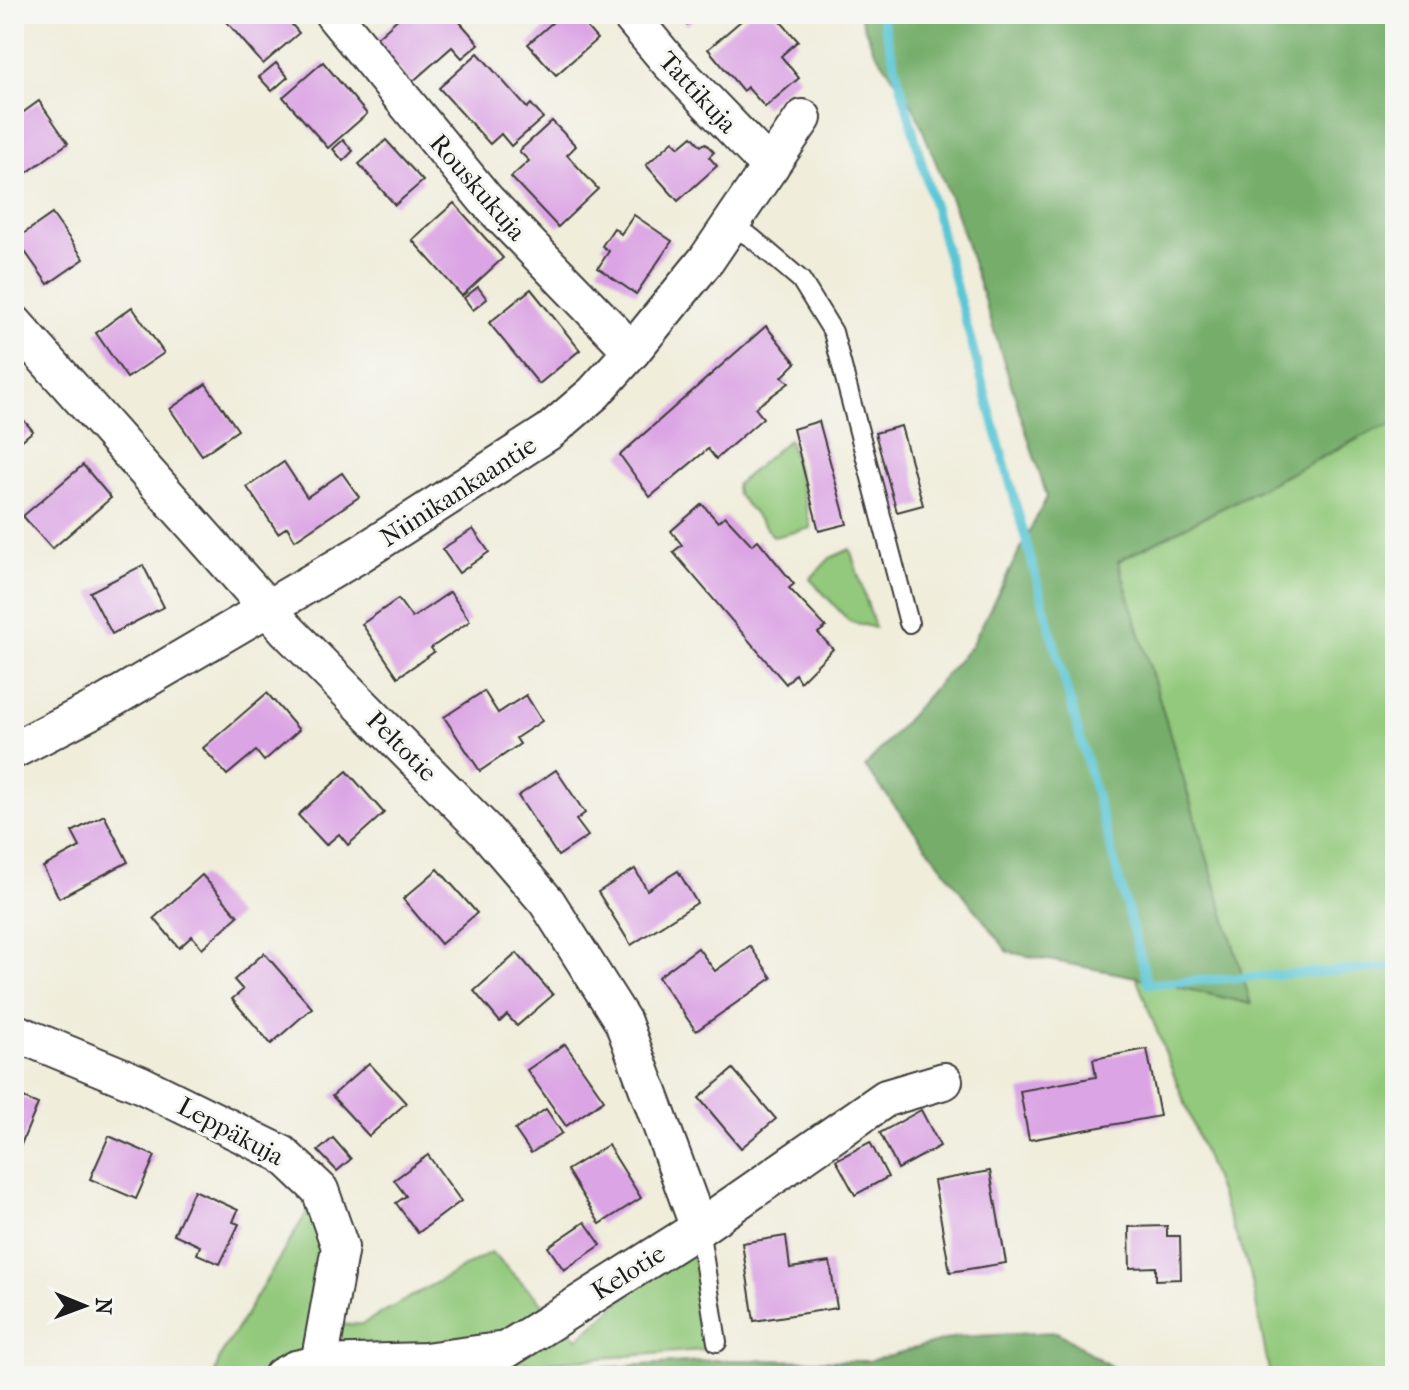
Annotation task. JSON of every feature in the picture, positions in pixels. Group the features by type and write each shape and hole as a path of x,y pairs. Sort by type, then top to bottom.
{"street":[{"name":"Rouskukuja","path":"333,14 486,200 632,351"},
{"name":"Tattikuja","path":"629,14 669,62 770,167"},
{"name":"Niinikankaantie","path":"14,750 104,704 360,554 550,431 594,393 632,351 730,225 803,118"},
{"name":"Peltotie","path":"14,323 267,607 485,830 547,902 623,1022 699,1228"},
{"name":"Leppäkuja","path":"14,1032 140,1084 282,1154 320,1190 340,1247 319,1364"},
{"name":"Kelotie","path":"282,1376 295,1369 319,1364 425,1361 506,1350 699,1228 886,1098 944,1081"}],"lane":[{"path":"730,225 752,238 801,280 833,332 909,623"},
{"path":"699,1228 717,1342"}],"green space":[{"path":"859,14 1395,14 1395,424 1375,430 1118,561 1251,1004 1008,952 865,767 971,646 1047,497 957,215 913,106 873,48"},
{"path":"1395,424 1395,1376 1270,1376 1250,1272 1136,977 1250,1004 1118,561 1375,430"},
{"path":"789,439 811,528 774,537 737,494 736,485"},
{"path":"850,549 875,628 849,621 810,579 830,558"},
{"path":"318,1194 340,1325 362,1324 491,1252 578,1339 695,1235 713,1349 329,1376 214,1376 220,1357"},
{"path":"1057,1332 1126,1376 478,1376 717,1360 869,1361 956,1337"}],"building":[{"path":"220,14 283,14 299,33 263,64"},
{"path":"403,14 453,14 479,44 462,58 452,47 411,83 374,40"},
{"path":"562,14 575,14 597,39 556,75 528,44"},
{"path":"678,14 700,14 687,25"},
{"path":"749,14 774,14 798,41 781,56 799,78 765,107 747,87 743,91 708,49"},
{"path":"478,53 527,108 531,104 543,118 511,146 501,134 490,144 439,88"},
{"path":"323,62 367,114 328,148 283,97"},
{"path":"276,63 288,77 272,91 259,77"},
{"path":"39,101 68,143 14,182 14,119"},
{"path":"552,121 576,146 567,155 598,189 558,227 511,177 529,161 519,151"},
{"path":"692,136 701,146 705,143 714,152 709,157 717,166 678,201 646,165 673,141 679,147"},
{"path":"343,140 353,151 343,161 333,149"},
{"path":"386,140 423,181 395,205 359,164"},
{"path":"454,203 503,258 462,296 412,240"},
{"path":"52,214 84,259 48,284 16,239"},
{"path":"634,215 672,241 636,294 598,268 609,251 602,246 614,228 621,234"},
{"path":"478,287 487,299 473,310 464,298"},
{"path":"531,289 580,350 539,384 489,323"},
{"path":"132,307 164,353 127,378 96,333"},
{"path":"766,326 796,363 782,377 789,383 755,408 763,418 716,459 708,449 650,497 620,455"},
{"path":"206,384 238,430 202,455 170,409"},
{"path":"14,409 33,431 14,447"},
{"path":"819,421 847,524 819,531 793,429"},
{"path":"901,426 923,505 897,512 875,433"},
{"path":"284,462 307,497 342,473 359,497 295,540 287,527 278,533 247,487"},
{"path":"83,465 111,498 52,549 23,516"},
{"path":"702,504 718,522 725,516 752,545 758,540 794,584 789,588 826,627 818,633 833,649 800,682 795,674 786,684 673,552 682,545 671,531"},
{"path":"473,529 489,552 459,573 442,549"},
{"path":"143,565 164,607 112,634 90,592"},
{"path":"450,592 470,621 431,648 434,652 398,677 362,624 398,599 412,618"},
{"path":"484,691 498,713 526,695 542,721 516,738 520,744 480,771 444,717"},
{"path":"267,693 299,730 264,761 256,751 227,775 203,748"},
{"path":"556,770 585,813 576,820 588,836 558,856 518,796"},
{"path":"347,771 384,813 348,845 339,834 326,845 298,815"},
{"path":"104,815 128,862 59,898 43,867 80,847 72,832"},
{"path":"438,869 477,913 441,944 403,899"},
{"path":"635,869 647,890 678,871 697,903 631,945 598,892"},
{"path":"202,875 238,916 202,948 192,936 179,948 154,918"},
{"path":"750,946 772,978 696,1031 658,977 698,948 715,971"},
{"path":"264,953 312,1008 271,1044 232,999 243,990 234,980"},
{"path":"517,953 553,995 517,1026 507,1015 500,1022 474,991"},
{"path":"565,1044 604,1100 566,1126 527,1070"},
{"path":"1147,1049 1160,1116 1029,1140 1020,1091 1096,1077 1093,1059"},
{"path":"369,1063 406,1103 369,1136 332,1096"},
{"path":"733,1069 776,1119 741,1148 699,1098"},
{"path":"14,1094 38,1104 20,1147 14,1145"},
{"path":"546,1109 562,1133 531,1153 515,1130"},
{"path":"921,1110 940,1146 898,1169 880,1133"},
{"path":"109,1136 155,1156 136,1199 90,1179"},
{"path":"333,1138 351,1159 337,1171 318,1151"},
{"path":"870,1142 888,1177 855,1195 836,1160"},
{"path":"608,1145 641,1198 600,1224 567,1170"},
{"path":"428,1155 461,1201 418,1233 396,1203 406,1196 394,1180"},
{"path":"990,1171 1006,1263 950,1272 934,1181"},
{"path":"194,1190 238,1210 233,1222 239,1224 220,1264 197,1254 200,1246 174,1234"},
{"path":"585,1222 601,1245 564,1270 548,1247"},
{"path":"1167,1226 1167,1236 1180,1236 1181,1279 1156,1280 1156,1267 1130,1268 1129,1227"},
{"path":"786,1236 790,1268 830,1262 837,1308 754,1321 742,1243"}],"waterway":[{"path":"881,14 1148,984 1395,967"}]}
